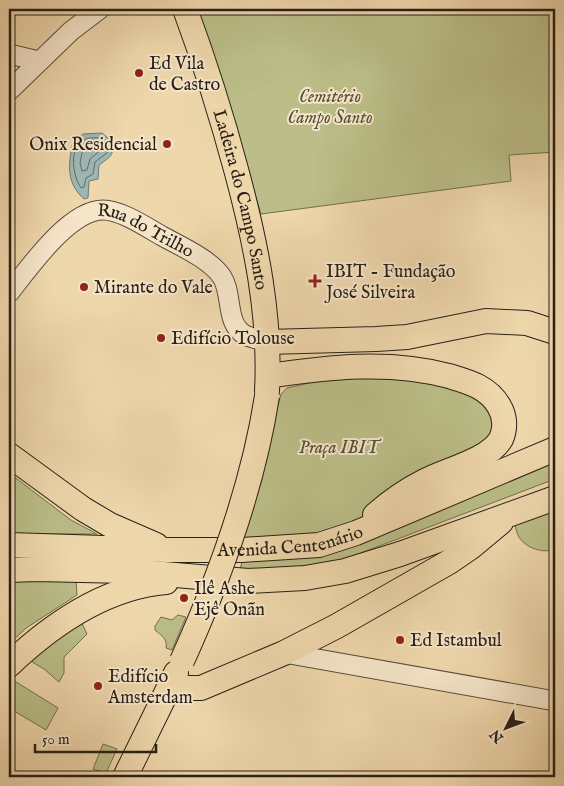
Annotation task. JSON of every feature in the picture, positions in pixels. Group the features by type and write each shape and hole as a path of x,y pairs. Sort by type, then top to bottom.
{"main road":[{"name":"Ladeira do Campo Santo","path":"132,772 210,593 247,487 262,431 268,386 267,342 260,270 249,220 226,134 185,9"},
{"path":"267,342 376,340 407,337 486,321 527,322 553,326"},
{"path":"268,386 342,367 406,367 434,372 477,385 488,392 504,414 501,438 492,449 481,456 436,475 406,492 383,508 356,533"},
{"name":"Avenida Centenário","path":"9,545 167,550 242,550 319,546 356,533 555,449"},
{"path":"9,455 83,509 110,525 167,550"},
{"name":"Avenida Centenário","path":"9,570 127,571 248,581 305,578 345,571 400,554 555,498"},
{"path":"170,688 201,688 284,653 337,626 449,562 471,547 512,512"},
{"path":"9,665 22,652 56,627 84,608 108,597 156,583 224,578"}],"street":[{"path":"9,92 71,31 100,9"},
{"path":"9,54 39,61"},
{"name":"Rua do Trilho","path":"9,293 60,232 89,211 105,210 126,216 196,255 214,268 222,277 227,289 233,320 237,328 245,335 267,342"},
{"path":"284,653 555,701"}],"green space":[{"name":"Cemitério Campo Santo","path":"196,9 555,9 555,152 509,155 511,181 261,214"},
{"name":"Praça IBIT","path":"345,375 385,375 464,388 504,422 487,452 359,528 242,543 281,394 287,388"},
{"path":"555,456 555,479 345,559 306,566 239,573 243,558"},
{"path":"9,473 71,520 97,534 9,534"},
{"path":"555,507 555,549 545,551 535,549 522,541 518,536 515,525"},
{"path":"76,580 77,595 26,628 9,644 9,581"},
{"path":"178,615 186,617 172,650 166,648 165,640 155,630 155,626 161,617 172,620"},
{"path":"81,621 87,634 64,657 64,673 59,682 44,669 29,660"},
{"path":"13,680 58,708 46,730 9,708 9,687"},
{"path":"103,744 117,749 106,773 93,769"}],"water":[{"path":"102,133 113,142 112,153 109,158 99,165 98,179 89,181 88,198 84,199 78,193 71,180 70,158 73,142 83,134"}],"place":[{"name":"Ed Vila de Castro","path":"139,73"},
{"name":"Onix Residencial","path":"167,144"},
{"name":"IBIT - Fundação José Silveira","path":"315,281"},
{"name":"Mirante do Vale","path":"84,287"},
{"name":"Edifício Tolouse","path":"161,338"},
{"name":"Ilê Ashe Ejê Onãn","path":"184,598"},
{"name":"Ed Istambul","path":"400,640"},
{"name":"Edifício Amsterdam","path":"98,686"}]}
